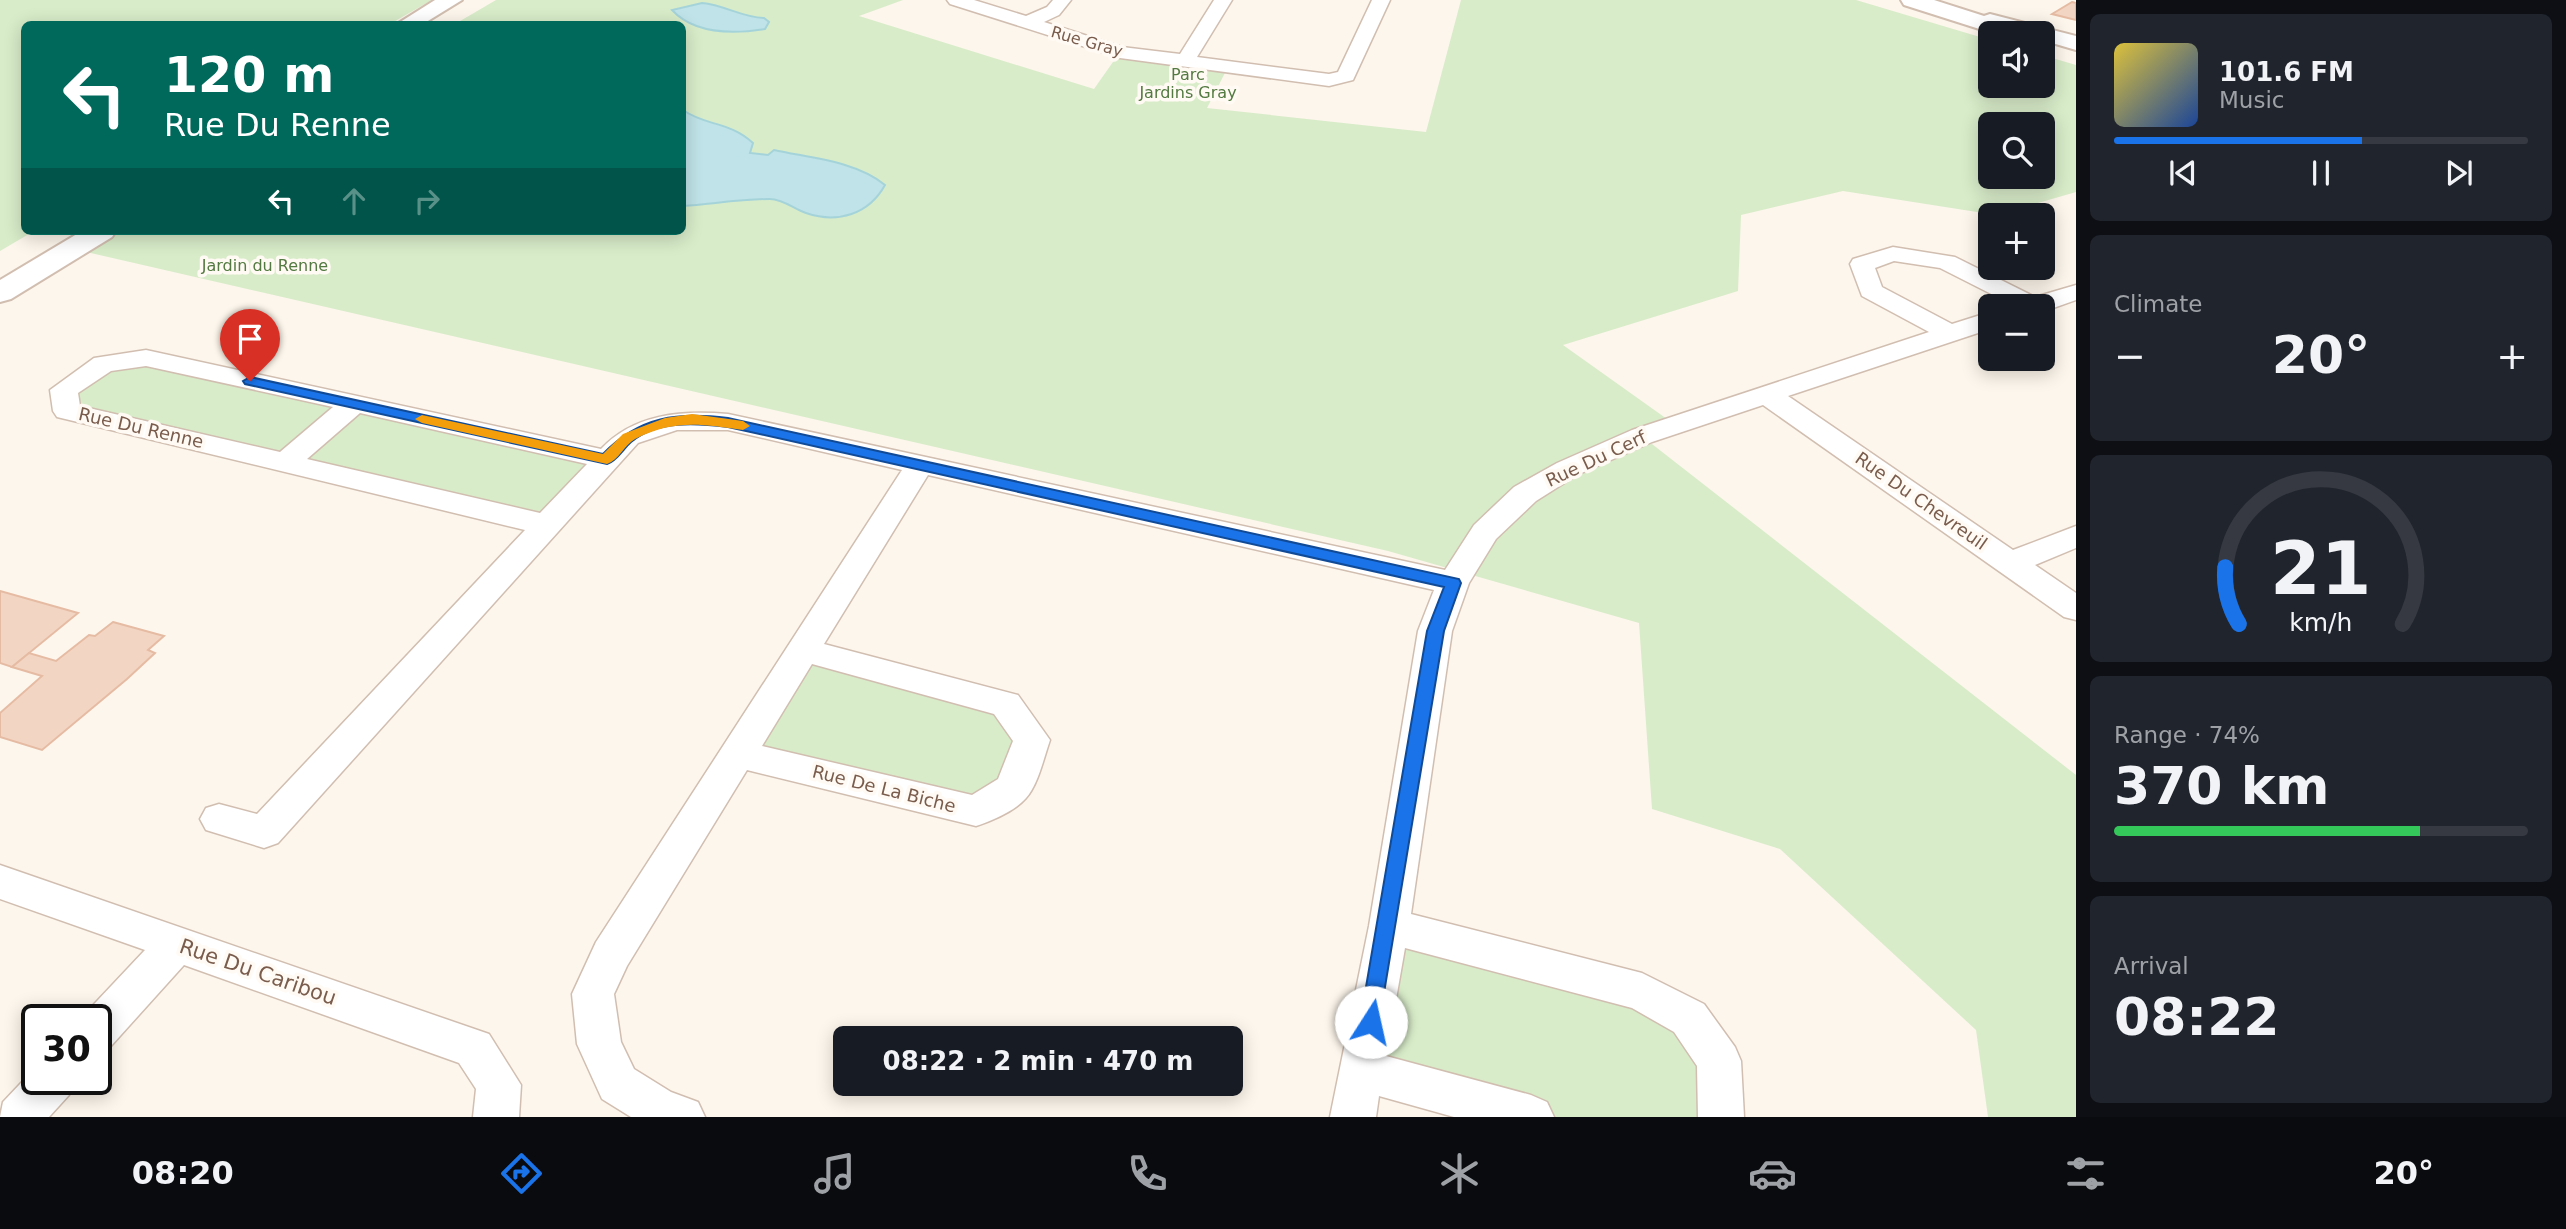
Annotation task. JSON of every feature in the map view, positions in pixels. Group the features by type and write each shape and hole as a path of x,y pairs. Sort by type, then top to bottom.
{"street":[{"name":"Rue Gray","path":"956,0 1120,52 1329,80 1346,76 1381,0"},
{"path":"1026,23 1053,11 1062,0"},
{"path":"1185,61 1223,0"},
{"path":"1912,0 2076,43"},
{"path":"416,21 462,3"},
{"path":"445,21 462,3"},
{"path":"1979,19 1984,21"},
{"path":"2055,50 2076,58"},
{"path":"0,263 47,235"},
{"path":"0,293 95,235"},
{"path":"1950,333 1871,290 1862,264 1893,254 1946,262 2010,294"},
{"path":"2055,299 2076,292"},
{"name":"Rue Du Cerf","path":"1353,1117 1389,926 1436,631 1453,583 1485,532 1535,488 1567,469 1653,432 1978,324"},
{"name":"Rue Du Renne","path":"547,525 67,411 64,390 103,364 146,358 607,459"},
{"name":"Rue Du Chevreuil","path":"1766,394 2076,609"},
{"path":"286,463 354,404"},
{"path":"219,819 264,832 628,437 649,427 692,418 728,422 1453,583"},
{"path":"682,1117 659,1110 618,1084 599,1044 593,994 611,955 920,464"},
{"path":"2010,563 2076,536"},
{"name":"Rue De La Biche","path":"738,754 976,811 1013,788 1032,740 1006,704 803,650"},
{"name":"Rue Du Caribou","path":"0,882 474,1048 498,1101"},
{"path":"1389,926 1642,992 1689,1018 1719,1062 1721,1117"},
{"path":"112,1015 177,944"},
{"path":"1362,1070 1531,1117"},
{"path":"19,1117 39,1095"}],"green space":[{"path":"0,0 432,0 395,21 21,21 21,235 27,235 0,251"},
{"path":"496,0 903,0 859,16 1094,89 1120,52 1228,67 1207,108 1426,132 1461,0 1856,0 1978,36 1978,98 2055,98 2055,59 2076,65 2076,192 2038,203 1978,203 1978,212 1843,191 1741,215 1738,291 1563,345 1674,424 1643,437 2076,775 2076,1117 1988,1117 1976,1030 1780,849 1652,809 1639,623 1388,551 82,251 109,235 686,235 686,21 460,21"},
{"path":"146,358 606,459 547,525 67,411 64,390 103,364"},
{"path":"803,650 1006,704 1032,740 976,811 738,754"},
{"path":"1389,926 1689,1018 1721,1117 1531,1117 1362,1070"}],"water":[{"path":"702,3 764,18 769,22 765,29 727,32 691,24 672,10"},
{"path":"686,112 744,136 753,143 750,153 768,155 774,150 847,165 885,185 861,210 841,217 818,216 770,199 686,206"}],"building":[{"path":"2072,2 2076,3 2076,20 2052,14"},
{"path":"0,591 78,613 12,667 0,663"},
{"path":"113,622 164,636 148,650 155,653 42,750 0,737 0,713 42,676 12,667 29,653 56,661 89,635 95,636"}],"slow traffic":[{"path":"422,419 607,459 628,437 670,421 692,418 743,426"}],"route":[{"path":"250,381 607,459 628,437 649,427 692,418 728,422 1453,583 1436,631 1371,1022"}],"park label":[{"name":"Parc Jardins Gray","path":"1188,83"},
{"name":"Jardin du Renne","path":"265,265"}]}
